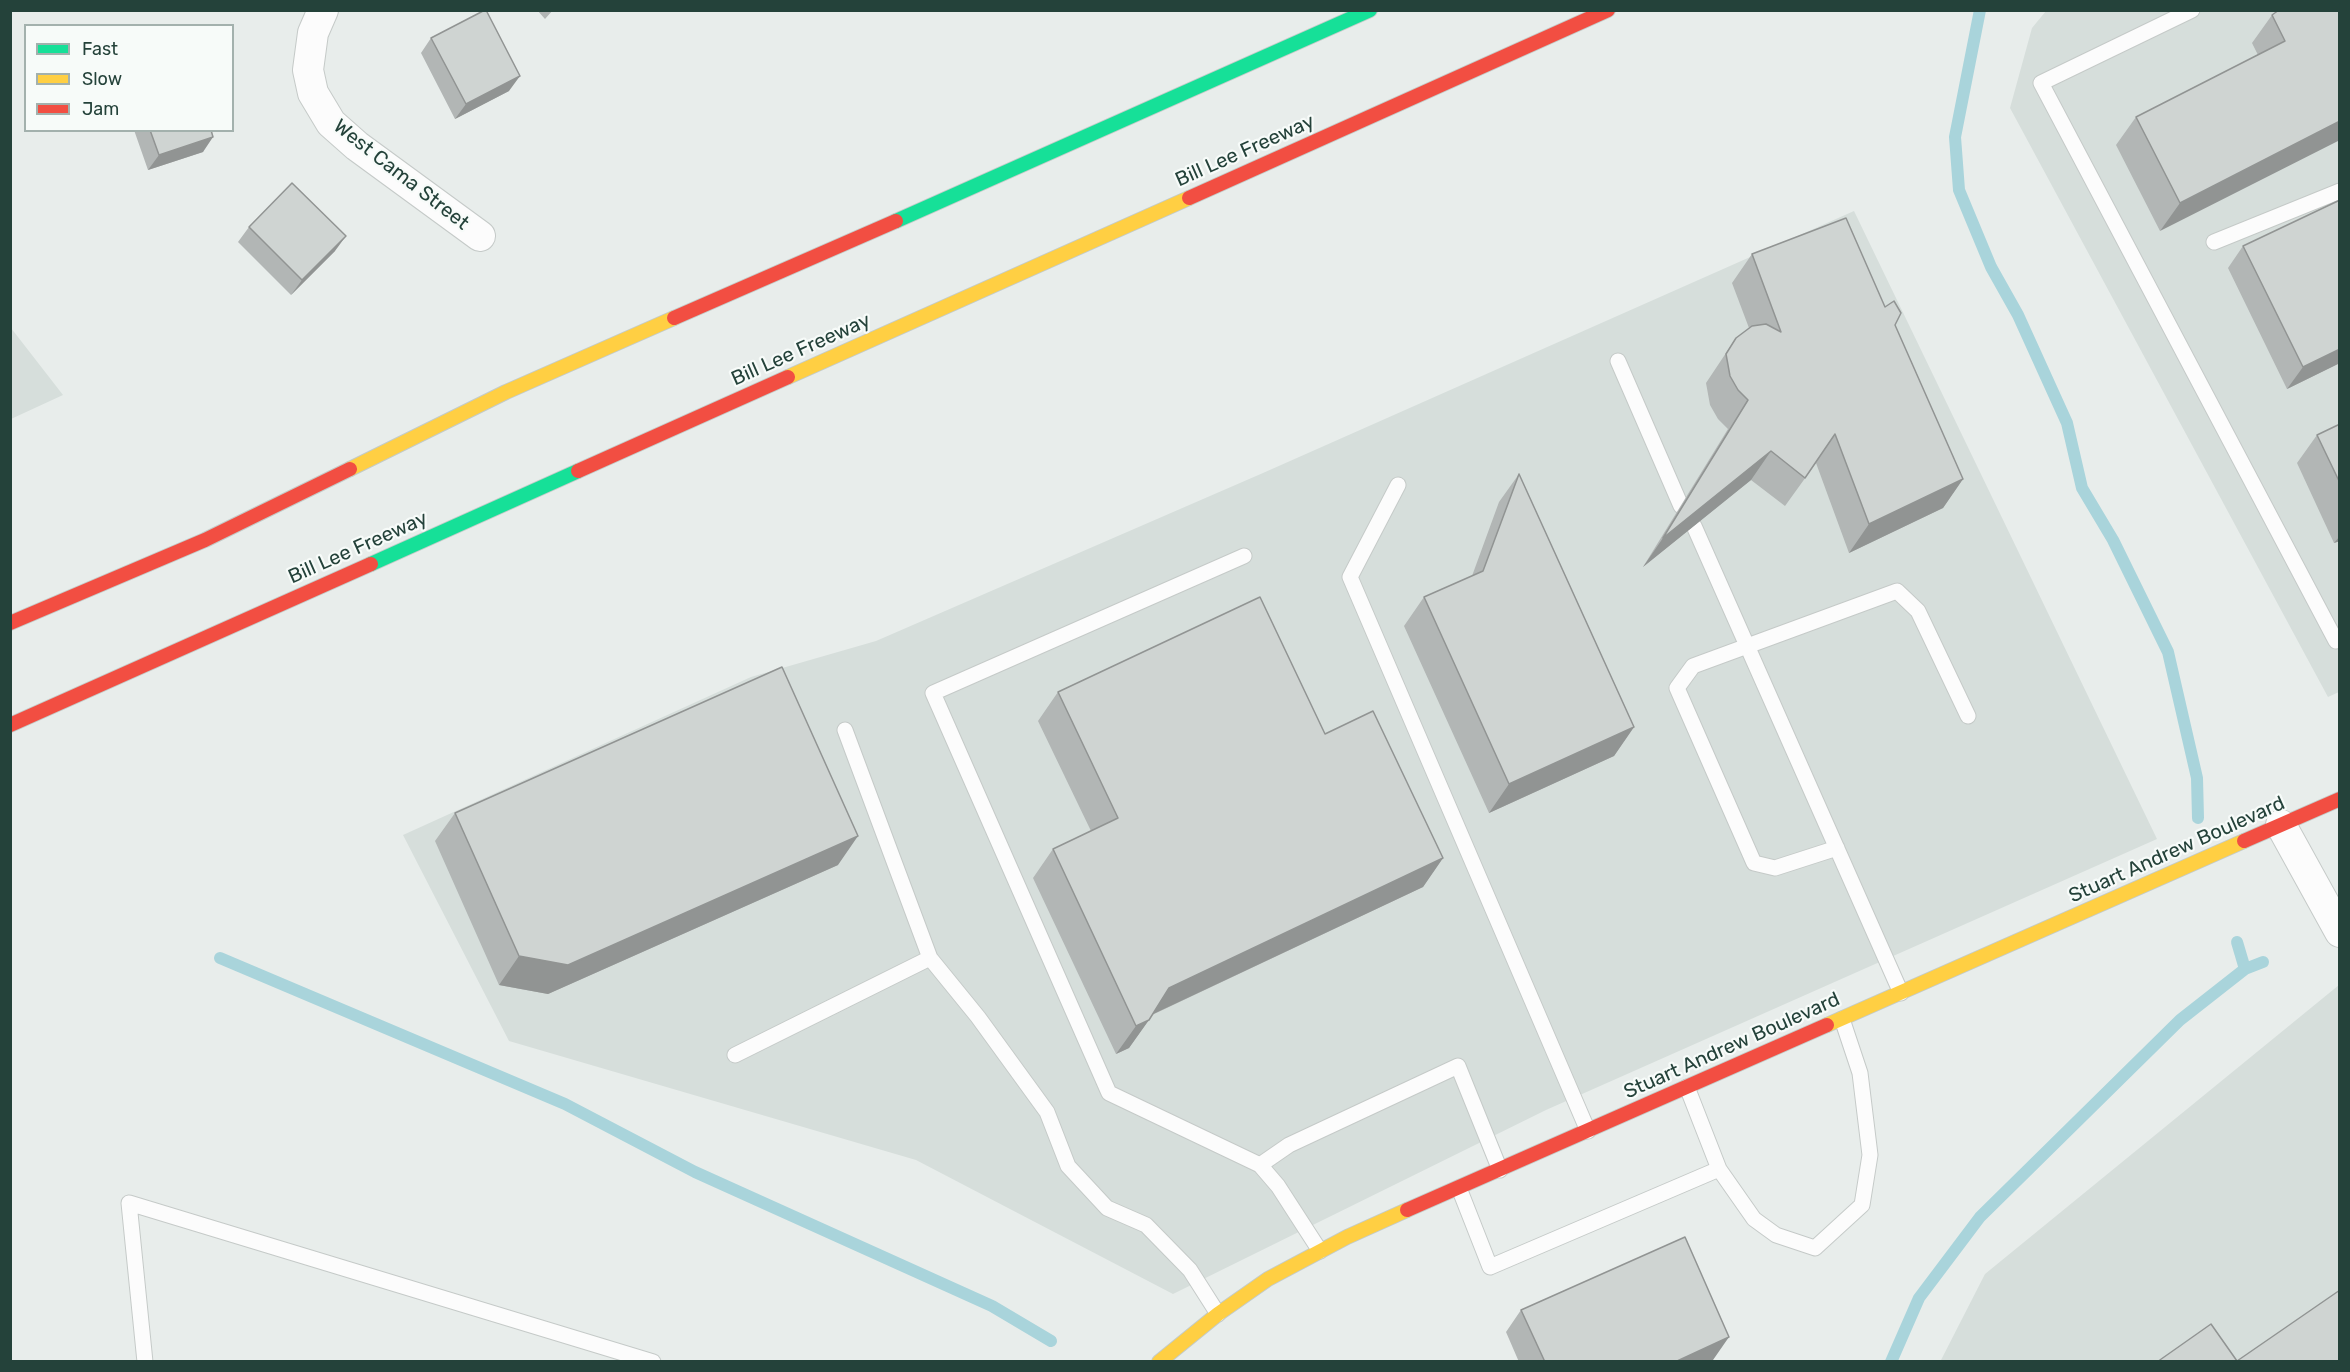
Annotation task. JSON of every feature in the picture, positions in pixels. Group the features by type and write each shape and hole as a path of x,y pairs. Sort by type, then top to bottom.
{"main road":[{"path":"10,623 204,540 506,392 975,187 1370,10"},
{"name":"Bill Lee Freeway","path":"10,725 1608,10"},
{"name":"Stuart Andrew Boulevard","path":"1160,1362 1218,1314 1268,1279 1347,1237 2340,799"}],"street":[{"name":"West Cama Street","path":"323,10 313,33 308,70 313,93 331,123 357,146 480,236"},
{"path":"2281,825 2340,932"}],"lane":[{"path":"2192,10 2041,83 2336,641 2340,639"},
{"path":"2214,242 2340,190"},
{"path":"1618,361 1681,506"},
{"path":"1398,485 1350,577 1588,1131"},
{"path":"1694,526 1901,993"},
{"path":"1244,556 933,693 1109,1093 1260,1165 1278,1186 1320,1251"},
{"path":"1837,848 1775,868 1754,863 1677,688 1693,666 1897,591 1918,611 1968,716"},
{"path":"845,730 930,958 978,1017 1047,1112 1068,1166 1107,1208 1146,1226 1190,1270 1218,1314"},
{"path":"735,1055 930,958"},
{"path":"1687,1088 1719,1169 1754,1219 1776,1235 1815,1248 1862,1205 1870,1155 1860,1073 1842,1019"},
{"path":"1260,1165 1289,1146 1458,1066 1500,1170"},
{"path":"1459,1188 1490,1267 1719,1169"},
{"path":"145,1362 129,1203 653,1362"}],"shaded area":[{"path":"2046,11 2339,11 2339,692 2328,697 2010,108 2032,28"},
{"path":"1854,211 2157,839 1546,1110 1173,1294 916,1160 509,1041 403,835 751,677 876,641 1263,473"},
{"path":"11,328 63,395 10,419"},
{"path":"2339,985 2339,1361 1940,1362 1985,1274"}],"building":[{"path":"485,10 520,76 466,104 431,38"},
{"path":"2279,10 2340,10 2340,121 2180,203 2136,117 2285,41 2272,15"},
{"path":"151,132 212,132 213,137 159,155"},
{"path":"292,183 346,236 302,280 249,227"},
{"path":"2340,200 2340,349 2303,367 2243,246"},
{"path":"1846,218 1885,307 1894,301 1901,313 1895,325 1963,479 1869,524 1835,434 1805,478 1771,451 1663,538 1748,400 1738,390 1730,376 1726,354 1736,338 1752,326 1766,324 1781,332 1752,254"},
{"path":"2340,424 2340,483 2317,435"},
{"path":"1519,474 1634,727 1509,784 1424,597 1483,571"},
{"path":"1260,597 1325,734 1373,711 1443,858 1169,988 1149,1020 1136,1026 1053,849 1118,818 1058,692"},
{"path":"782,667 858,836 568,965 519,956 455,813"},
{"path":"1685,1237 1729,1337 1675,1362 1545,1362 1521,1310"},
{"path":"2340,1290 2340,1362 2157,1362 2211,1324 2237,1361"}],"waterway":[{"path":"1980,10 1955,137 1959,190 1991,267 2018,315 2067,423 2082,488 2113,540 2168,652 2197,778 2198,818"},
{"path":"2237,942 2245,969"},
{"path":"220,958 565,1104 695,1172 992,1306 1051,1341"},
{"path":"1891,1362 1919,1298 1980,1217 2180,1020 2245,969 2263,962"}],"traffic: fast":[{"path":"896,221 1370,10"},
{"path":"371,564 578,471"}],"traffic: slow":[{"path":"788,377 1189,198"},
{"path":"350,469 506,392 674,318"},
{"path":"1827,1025 2244,841"},
{"path":"1159,1362 1218,1314 1268,1279 1347,1237 1407,1210"}],"traffic: jam":[{"path":"1189,198 1608,10"},
{"path":"674,318 896,221"},
{"path":"578,471 788,377"},
{"path":"10,623 205,540 350,469"},
{"path":"10,725 371,564"},
{"path":"2244,841 2340,799"},
{"path":"1407,1210 1827,1025"}]}
